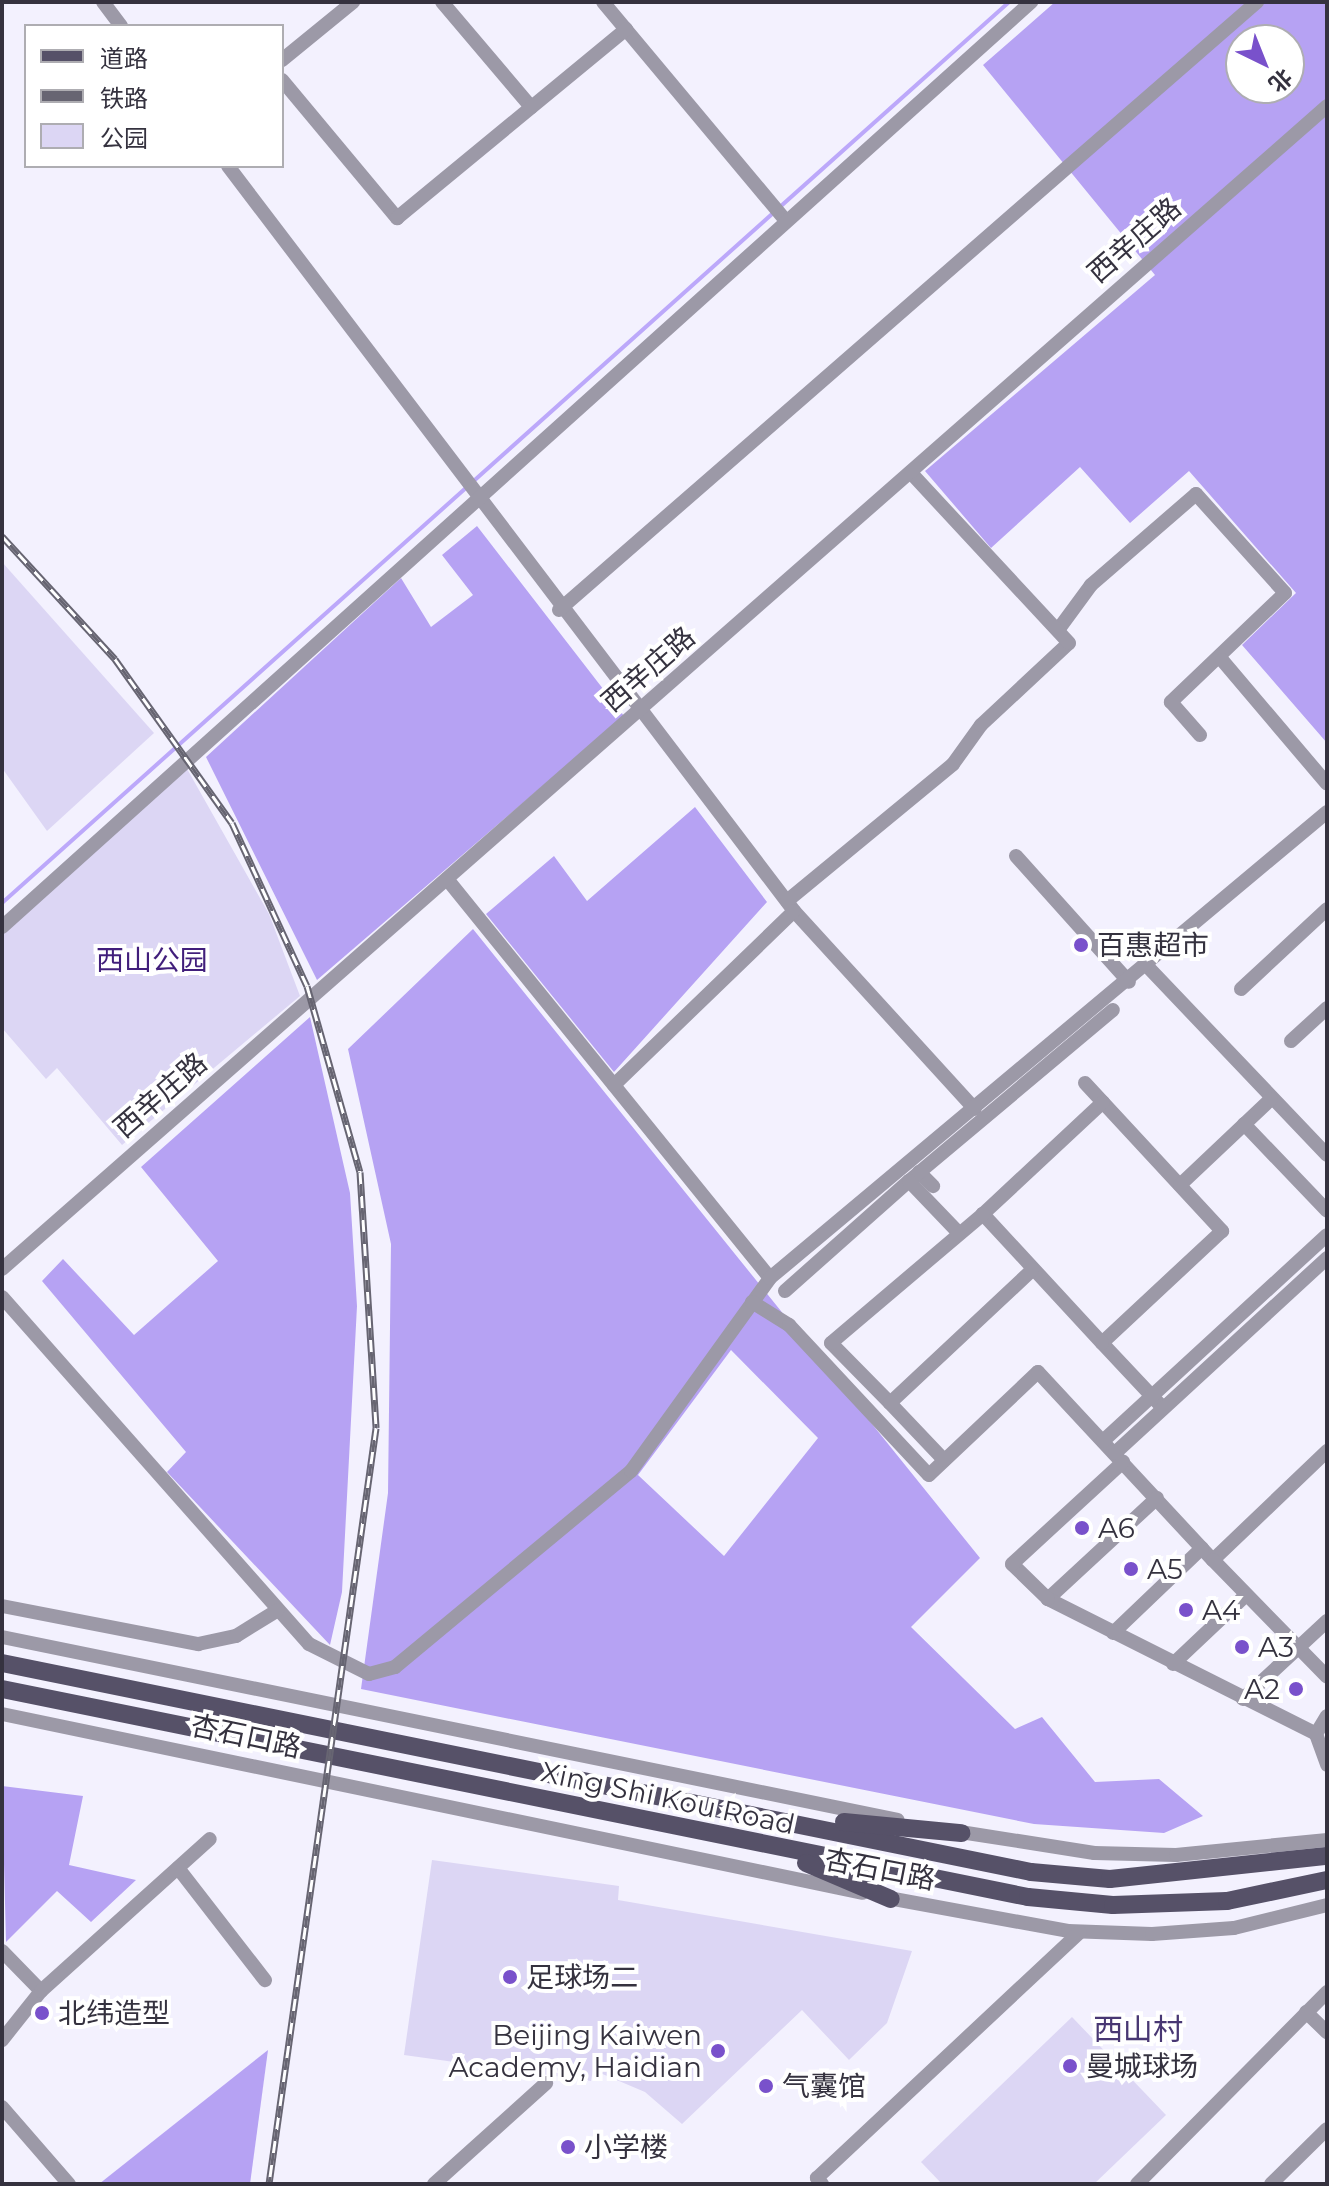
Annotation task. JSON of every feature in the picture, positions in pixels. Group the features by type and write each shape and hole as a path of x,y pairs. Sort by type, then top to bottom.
{"main road":[{"name":"Xing Shi Kou Road","path":"2,1663 1031,1872 1110,1879 1327,1856"},
{"name":"Xing Shi Kou Road","path":"2,1689 774,1849 1028,1897 1113,1905 1227,1901 1327,1880"},
{"path":"2,1695 31,1693"},
{"path":"761,1815 961,1833"},
{"path":"774,1849 891,1899"}],"street":[{"path":"103,2 120,24"},
{"path":"284,58 353,2"},
{"path":"442,2 531,107"},
{"path":"603,2 785,220"},
{"path":"2,927 1031,2"},
{"path":"559,610 1257,2"},
{"path":"284,82 397,218 626,29"},
{"name":"西辛庄路","path":"2,1269 1327,106"},
{"path":"230,168 481,494 559,610 642,709 790,906 975,1109"},
{"path":"614,1085 790,906 953,764 981,725 1069,643 910,472"},
{"path":"1058,630 1091,585 1196,494 1285,593 1222,660 1171,702 1200,735"},
{"path":"1222,660 1327,784"},
{"path":"2,1297 309,1644 369,1674 395,1667 631,1471 770,1278 1129,982 1327,812"},
{"path":"1016,856 1129,982"},
{"path":"447,879 770,1278"},
{"path":"1241,989 1327,909"},
{"path":"1147,966 1327,1155"},
{"path":"1291,1041 1327,1008"},
{"path":"785,1291 914,1176 1113,1010"},
{"path":"1085,1083 1226,1236 1102,1343"},
{"path":"1180,1185 1271,1099"},
{"path":"944,1460 831,1343 957,1231 983,1214 1103,1102"},
{"path":"1244,1124 1327,1211"},
{"path":"914,1176 933,1186"},
{"path":"914,1176 957,1231"},
{"path":"983,1214 1163,1408"},
{"path":"1103,1441 1327,1235"},
{"path":"1327,1258 1163,1408 1119,1457 1012,1564 1048,1599 1316,1734 1327,1765"},
{"path":"890,1403 1032,1270"},
{"path":"752,1302 789,1325 929,1475 1038,1372 1327,1677"},
{"path":"1213,1560 1327,1451"},
{"path":"1048,1599 1157,1498"},
{"path":"1113,1633 1202,1548"},
{"path":"1173,1664 1246,1595"},
{"path":"2,1606 198,1644 236,1636 278,1610"},
{"path":"1243,1699 1327,1621"},
{"path":"2,1637 961,1833 1094,1853 1176,1855 1327,1840"},
{"name":"杏石口路","path":"2,1714 891,1899 1080,1932 1234,1928 1327,1905"},
{"path":"1316,1734 1327,1716"},
{"path":"2,2040 41,1991 210,1839"},
{"path":"178,1868 265,1980"},
{"path":"822,2184 817,2178 1080,1932"},
{"path":"2,1951 41,1991"},
{"path":"1137,2184 1327,1992"},
{"path":"1306,2012 1327,2032"},
{"path":"439,2183 546,2083"},
{"path":"2,2107 69,2184"},
{"path":"1271,2184 1327,2129"}],"green space":[{"path":"2,562 154,733 47,831 2,768"},
{"name":"西山公园","path":"186,767 269,914 300,996 122,1145 57,1068 46,1079 2,1028 2,933"},
{"path":"432,1860 619,1886 618,1900 912,1951 887,2023 849,2060 802,2010 682,2124 645,2092 593,2070 591,2081 404,2055"},
{"name":"曼城球场","path":"1072,2017 1166,2115 1094,2184 942,2184 921,2162"}],"shaded area":[{"path":"1055,2 1327,2 1327,743 1242,645 1296,593 1189,471 1130,523 1080,467 991,548 925,471 1155,275 983,65"},
{"path":"477,526 624,716 317,980 206,757 401,578 431,627 473,595 442,555"},
{"path":"695,807 767,902 614,1072 486,914 554,856 587,901"},
{"path":"473,929 980,1558 911,1627 1015,1729 1042,1717 1095,1782 1159,1779 1203,1816 1164,1833 1034,1824 361,1689 388,1493 391,1244 348,1049","holes":["731,1350 818,1438 724,1556 638,1475"]},
{"path":"310,1017 350,1193 357,1306 342,1592 330,1645 167,1472 186,1452 42,1281 63,1259 134,1335 218,1261 141,1167"},
{"path":"2,1786 83,1796 69,1865 136,1880 91,1922 57,1891 6,1942"},
{"path":"268,2050 250,2184 99,2184"}],"waterway":[{"path":"2,903 1009,2"}],"railway":[{"path":"2,536 115,659 232,823 307,986 360,1172 376,1428 269,2184"}],"place":[{"name":"百惠超市","path":"1081,945"},
{"name":"A6","path":"1082,1528"},
{"name":"A5","path":"1131,1569"},
{"name":"A4","path":"1186,1610"},
{"name":"A3","path":"1242,1647"},
{"name":"A2","path":"1296,1689"},
{"name":"足球场二","path":"510,1977"},
{"name":"北纬造型","path":"42,2013"},
{"name":"Beijing Kaiwen Academy, Haidian","path":"718,2051"},
{"name":"曼城球场","path":"1070,2066"},
{"name":"气囊馆","path":"766,2086"},
{"name":"小学楼","path":"568,2147"}],"district":[{"name":"西山村","path":"1138,2030"}]}
